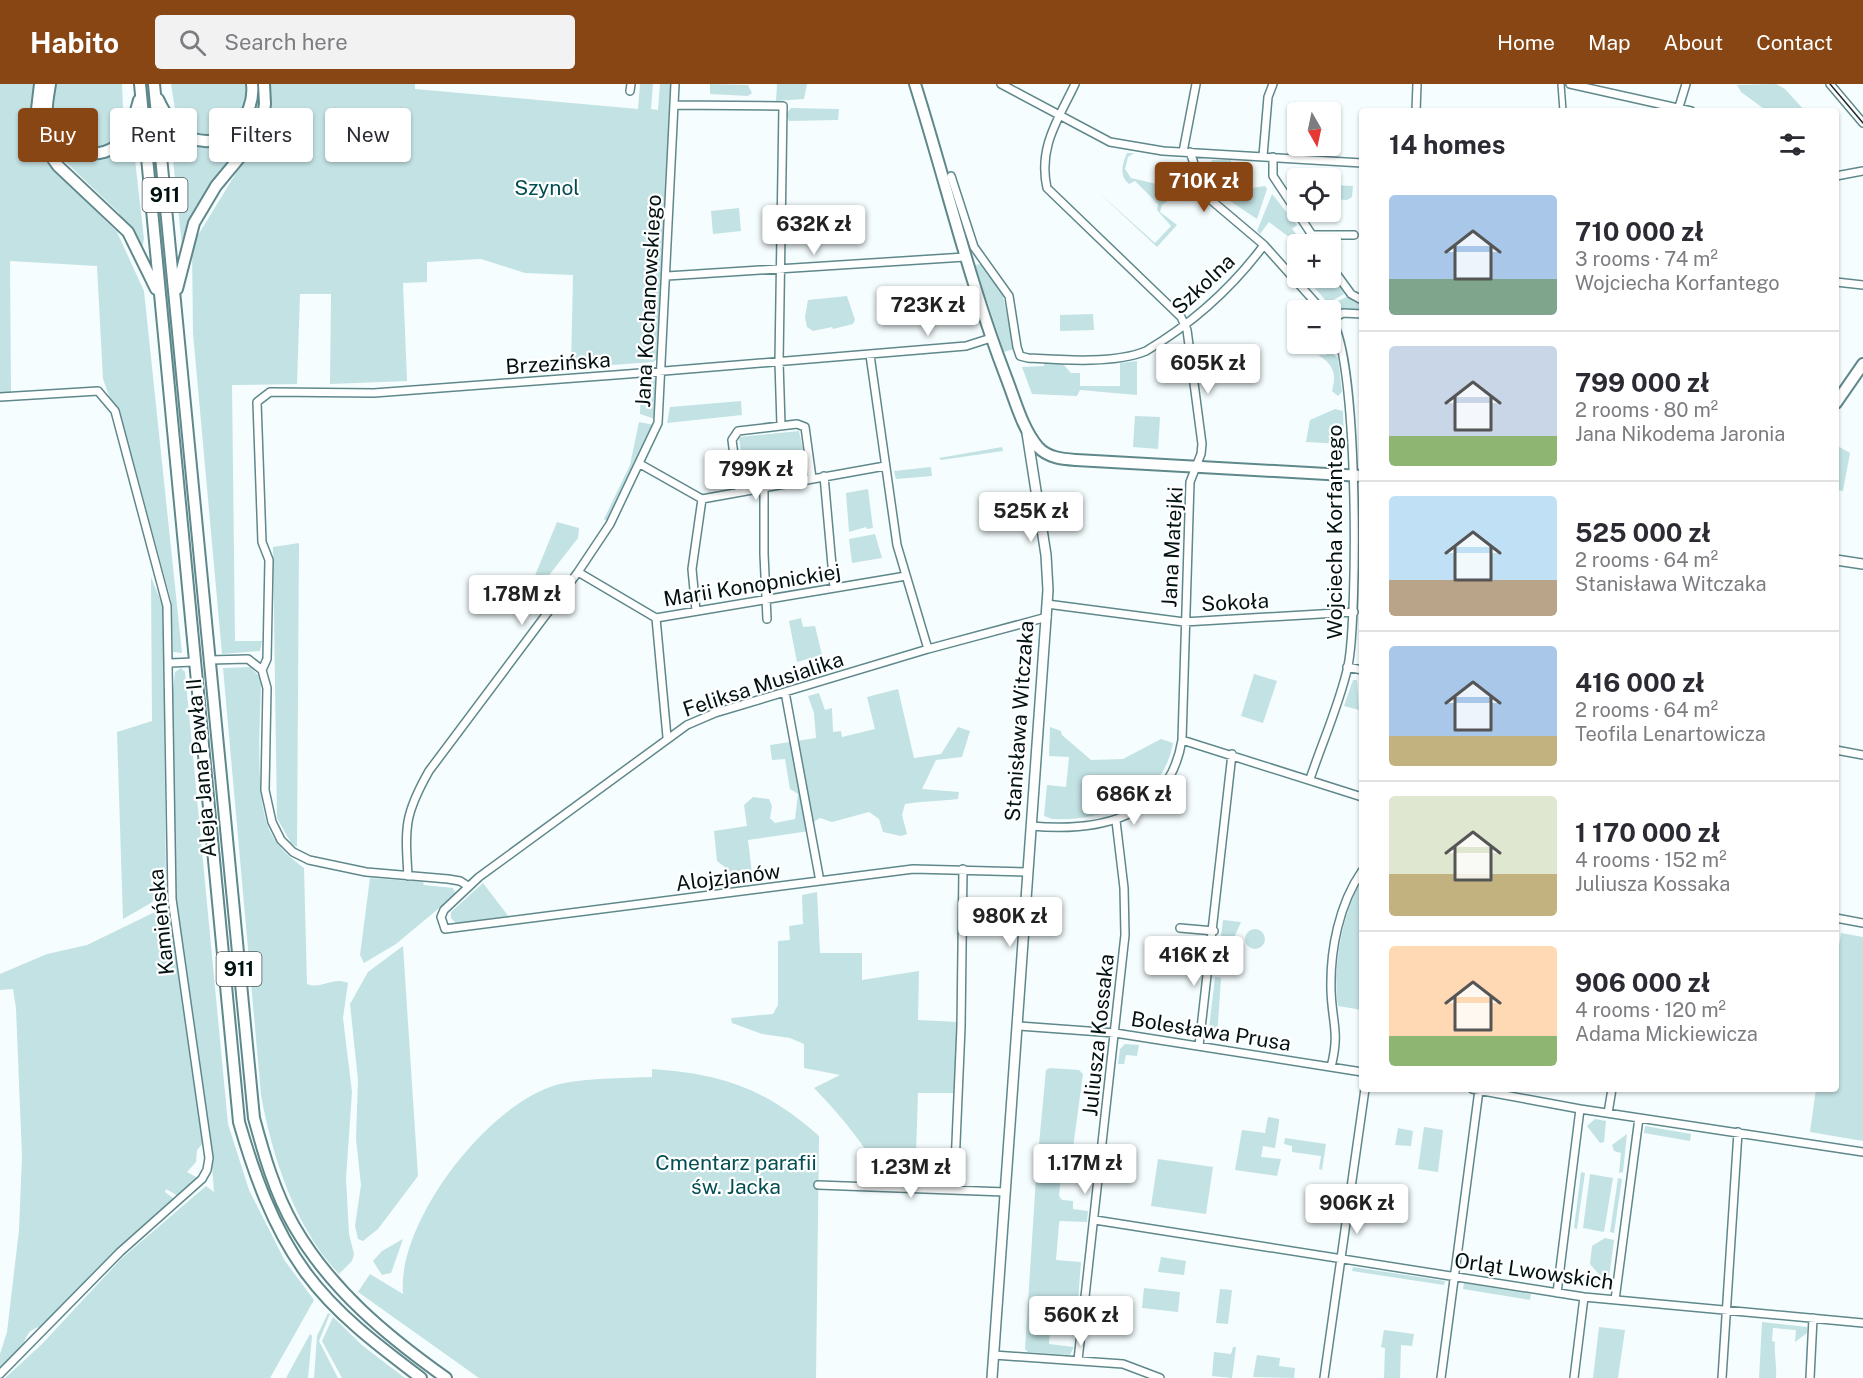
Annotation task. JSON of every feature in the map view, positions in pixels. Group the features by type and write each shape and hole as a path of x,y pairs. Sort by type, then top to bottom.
{"main road":[{"path":"40,84 35,126 43,145 58,166 129,232 160,300"},
{"path":"50,84 46,106 50,125 60,141 74,150 91,154 109,150 122,141 132,122 140,89"},
{"path":"155,88 173,124 191,138 210,141 225,137 237,129 247,117 252,104 252,84"},
{"path":"175,298 194,223 216,186 254,140 262,123 266,104 264,84"},
{"name":"Stanisława Witczaka","path":"915,84 991,338 1026,429"},
{"name":"Aleja Jana Pawła II","path":"155,88 254,1118 269,1172 288,1215 319,1263 357,1307 399,1344 446,1378"},
{"name":"Aleja Jana Pawła II","path":"140,89 239,1122 255,1177 281,1232 306,1273 349,1321 421,1378"},
{"path":"1839,399 1863,364"},
{"path":"1026,429 1040,449 1059,458 1357,475"}],"street":[{"name":"Jana Kochanowskiego","path":"408,876 405,831 412,801 429,771 578,572 610,524 658,423 675,84"},
{"path":"1001,84 1110,142 1186,152 1359,163"},
{"path":"1075,84 1046,145 1044,164 1047,188 1176,311 1185,324"},
{"path":"1196,84 1186,152 1205,195 1264,245 1313,300"},
{"path":"1263,156 1268,97 1274,84"},
{"path":"1416,108 1417,84"},
{"path":"1561,84 1563,108"},
{"path":"1570,84 1674,108"},
{"path":"1678,108 1686,84"},
{"path":"1830,84 1863,123"},
{"path":"674,105 783,106 779,362 781,425"},
{"path":"1273,157 1273,176 1311,234"},
{"path":"1839,175 1863,171"},
{"name":"Szkolna","path":"951,176 974,247 1008,296 1020,356 1042,359 1135,355 1157,344 1185,324 1238,279 1264,245"},
{"path":"1341,235 1358,235"},
{"path":"667,276 965,257"},
{"path":"1341,280 1351,294 1359,298"},
{"path":"1839,282 1863,285"},
{"path":"1341,314 1359,314"},
{"name":"Jana Matejki","path":"1030,826 1074,829 1116,821 1150,799 1166,782 1178,758 1182,740 1190,482 1202,444 1185,324"},
{"name":"Brzezińska","path":"262,670 267,659 269,560 262,542 257,402 270,393 374,393 870,355 966,346 991,338"},
{"name":"Wojciecha Korfantego","path":"1310,779 1347,667 1354,612 1357,475 1341,348"},
{"path":"870,355 894,526 928,649"},
{"name":"Kamieńska","path":"0,397 98,391 115,411 148,526 167,606 170,663 172,899 207,1141 207,1170 183,1197 120,1252 0,1374"},
{"path":"740,492 732,440 734,434 781,425 797,424 806,429 812,478"},
{"name":"Stanisława Witczaka","path":"992,1378 1019,1026 1030,826 1047,617 1046,555 1026,429"},
{"path":"640,464 702,498 885,466"},
{"path":"824,476 834,588"},
{"path":"765,487 767,619"},
{"path":"696,611 692,569 702,498"},
{"path":"1839,560 1863,564"},
{"name":"Marii Konopnickiej","path":"578,572 656,618 906,576"},
{"name":"Sokoła","path":"1047,604 1184,622 1354,612"},
{"name":"Feliksa Musialika","path":"441,917 444,910 468,886 667,736 715,713 928,649 1047,617"},
{"path":"656,618 667,736"},
{"path":"210,660 248,660 262,670 267,688 265,790 272,822 281,840 293,852 309,860 366,873 448,879 460,881 468,886"},
{"path":"170,663 194,662"},
{"path":"1347,667 1359,669"},
{"path":"785,692 819,876"},
{"path":"1182,740 1359,795"},
{"path":"1839,751 1863,755"},
{"path":"1199,1046 1214,931 1232,754"},
{"name":"Juliusza Kossaka","path":"1078,1359 1095,1220 1125,911 1116,821"},
{"name":"Alojzjanów","path":"441,917 445,929 913,869 1028,872"},
{"path":"954,1189 961,1027 963,869"},
{"path":"1331,1067 1337,1034 1331,988 1334,949 1348,898 1359,877"},
{"path":"1839,919 1863,923"},
{"path":"1180,928 1214,931"},
{"name":"Bolesława Prusa","path":"1019,1026 1114,1033 1359,1072"},
{"path":"1324,1378 1365,1092"},
{"path":"1441,1378 1475,1092"},
{"path":"1486,1092 1580,1109 1863,1152"},
{"path":"1608,1113 1612,1092"},
{"path":"1557,1293 1580,1109"},
{"path":"1615,1300 1639,1118"},
{"path":"1722,1378 1738,1132"},
{"path":"818,1185 1005,1191"},
{"name":"Orląt Lwowskich","path":"1095,1220 1584,1297 1863,1323"},
{"path":"1574,1378 1584,1297"},
{"path":"1810,1378 1814,1318"},
{"path":"994,1355 1078,1359 1123,1364 1160,1378"}],"green space":[{"path":"0,84 34,84 32,108 18,108 18,162 46,162 117,232 144,291 182,653 173,652 171,600 136,471 103,379 97,266 10,261 11,392 0,393"},
{"path":"54,84 122,84 123,108 110,108 110,144 98,150 98,108 53,108"},
{"path":"144,84 149,84 151,108 147,108"},
{"path":"171,84 248,84 246,108 209,108 209,135 197,135 197,108 175,108"},
{"path":"257,84 260,84 259,104 258,108 254,108 256,103"},
{"name":"Szynol","path":"267,84 415,84 415,89 638,109 640,84 653,84 651,109 658,110 660,84 671,84 659,358 653,362 571,368 573,275 525,273 481,259 427,262 427,282 403,283 407,381 330,384 331,294 300,294 297,384 232,385 235,641 262,641 260,651 222,654 193,333 192,245 243,162 313,162 313,108 270,108"},
{"path":"710,84 748,85 752,93 748,96 710,94"},
{"path":"777,84 807,84 804,99 776,101"},
{"path":"1776,84 1785,89 1802,108 1763,108 1741,92 1737,85"},
{"path":"791,108 839,109 838,120 789,121 786,114"},
{"path":"197,142 209,144 209,162 230,162 198,204 182,246 173,162 197,162"},
{"path":"110,144 110,162 135,162 144,239 142,248 119,213 66,162 98,162 98,149"},
{"path":"1127,153 1134,153 1128,157 1125,169 1131,178 1161,185 1164,168 1166,174 1172,175 1176,186 1190,182 1191,184 1166,196 1169,200 1162,205 1160,212 1177,225 1157,247 1097,191 1155,243 1171,226 1157,210 1158,204 1135,181 1129,184 1126,181 1122,170"},
{"path":"1212,160 1231,160 1232,180 1250,178 1252,188 1265,186 1267,189 1257,219 1227,199 1207,176"},
{"path":"152,162 157,162 178,379 175,381"},
{"path":"1341,185 1353,186 1352,197 1341,200"},
{"path":"1272,194 1287,213 1287,222 1295,222 1297,225 1292,229 1296,234 1287,236 1269,222 1260,234 1257,231"},
{"path":"739,208 741,231 713,234 711,211"},
{"path":"981,264 1003,296 1014,349 1004,352 975,265"},
{"path":"1315,288 1340,288 1344,294 1333,300 1325,300"},
{"path":"847,296 855,320 853,324 813,331 807,327 805,317 808,300"},
{"path":"1346,297 1359,303 1359,310 1341,309 1340,300"},
{"path":"1093,314 1094,330 1060,331 1060,315"},
{"path":"1334,354 1338,358 1342,392 1338,396 1332,391 1334,374 1327,362 1318,355"},
{"path":"1137,361 1137,395 1080,390 1077,396 1032,394 1022,367 1044,366 1044,363 1063,364 1071,373 1080,373 1080,386 1120,386 1120,363"},
{"path":"641,379 658,380 655,419 640,414"},
{"path":"741,401 742,415 667,423 670,407"},
{"path":"1335,409 1343,411 1344,444 1306,442 1310,420"},
{"path":"1135,416 1160,417 1158,449 1133,447"},
{"path":"639,422 654,425 607,521 604,519 630,465"},
{"path":"799,431 806,465 804,472 745,484 739,437"},
{"path":"1002,447 1003,451 941,460 939,458"},
{"path":"1839,447 1850,453 1843,491 1839,490"},
{"path":"931,467 932,476 896,479 894,471"},
{"path":"868,489 873,528 867,529 866,527 849,532 846,493"},
{"path":"557,522 579,528 578,538 539,588 514,613 534,578"},
{"path":"875,534 882,558 852,563 849,539"},
{"path":"299,543 297,847 291,843 277,818 273,547"},
{"path":"151,577 163,607 166,889 151,903 123,919 117,732 152,721"},
{"path":"801,618 803,627 815,626 822,655 797,662 789,621"},
{"path":"250,667 261,678 260,782 266,821 278,845 304,868 307,984 317,985 337,981 348,983 343,1018 352,1092 346,1178 349,1234 354,1254 352,1261 339,1274 323,1256 298,1213 279,1166 261,1095 223,668"},
{"path":"181,668 185,672 228,1124 249,1190 285,1261 314,1300 270,1378 5,1378 42,1344 122,1258 206,1186 214,1192 211,1154 196,1059 176,899 172,699 175,672"},
{"path":"1254,674 1277,681 1263,723 1241,716"},
{"path":"1353,680 1357,680 1359,710 1344,706"},
{"path":"898,689 914,758 941,754 958,727 970,731 962,757 936,760 922,789 959,792 958,799 905,804 902,815 907,834 901,836 883,832 879,819 869,812 832,822 820,818 815,821 809,831 748,840 753,882 731,886 730,871 717,861 714,831 747,826 744,805 753,797 769,799 772,806 770,818 775,823 795,819 798,794 790,789 785,759 772,760 770,745 816,738 814,713 808,696 819,693 825,710 832,708 833,732 841,731 842,737 875,729 867,697"},
{"path":"1050,727 1061,731 1062,735 1091,760 1123,759 1161,739 1173,743 1167,763 1157,780 1144,794 1110,811 1071,819 1052,819 1044,816 1047,785 1066,787 1069,757 1049,756"},
{"path":"370,878 423,882 424,885 453,888 456,894 396,944 364,963 360,955"},
{"path":"483,883 509,917 456,923 451,918 451,912"},
{"path":"1359,884 1359,1010 1338,1006 1337,990 1338,957 1344,923"},
{"path":"817,892 820,953 862,953 862,980 919,971 918,1020 958,1022 955,1093 918,1093 915,1182 883,1181 853,1132 814,1088 840,1075 804,1068 804,1044 790,1038 762,1034 732,1023 731,1018 773,1014 778,1005 778,941 790,940 789,926 803,924 802,895"},
{"path":"157,911 165,911 172,917 205,1141 197,1150 196,1162 187,1172 198,1178 178,1196 166,1189 165,1192 174,1199 118,1249 40,1327 29,1332 19,1351 0,1369 0,1354 7,1332 19,1230 22,1157 16,1008 13,989 0,990 0,974 47,954 87,945"},
{"path":"1223,920 1241,922 1227,953 1219,952"},
{"path":"1255,929 1262,932 1265,939 1262,946 1255,949 1248,946 1245,939 1248,932"},
{"path":"1841,933 1863,937 1863,1141 1810,1132 1816,1092 1839,1092 1839,946"},
{"path":"403,946 418,1176 378,1229 363,1241 358,1239 355,1226 361,1185 356,1139 358,1080 350,1004 368,972"},
{"path":"1215,977 1221,978 1217,1038 1208,1037"},
{"path":"1125,1044 1139,1045 1137,1056 1126,1055 1124,1064 1118,1064 1120,1049"},
{"path":"1050,1068 1079,1070 1083,1074 1073,1148 1039,1144 1046,1070"},
{"name":"Cmentarz parafii św. Jacka","path":"652,1069 700,1075 742,1086 780,1106 819,1136 816,1378 479,1378 358,1292 370,1274 403,1294 405,1265 415,1234 431,1202 451,1170 502,1116 529,1097 556,1085 590,1080 652,1077"},
{"path":"1268,1117 1279,1119 1275,1148 1263,1146 1261,1157 1281,1159 1277,1176 1235,1170 1242,1130 1265,1133"},
{"path":"1595,1119 1606,1121 1604,1142 1600,1143 1587,1126"},
{"path":"1645,1126 1691,1134 1690,1141 1644,1133"},
{"path":"1424,1127 1443,1130 1438,1172 1418,1169"},
{"path":"1398,1128 1413,1131 1411,1146 1395,1145"},
{"path":"1627,1134 1623,1172 1619,1173 1621,1153 1614,1151 1612,1145"},
{"path":"1285,1138 1326,1144 1322,1170 1319,1169 1321,1156 1292,1152 1292,1146 1284,1144"},
{"path":"1158,1159 1213,1167 1206,1214 1151,1206"},
{"path":"1040,1160 1062,1162 1059,1196 1062,1200 1073,1201 1073,1209 1088,1211 1087,1222 1060,1221 1059,1224 1056,1260 1081,1262 1077,1314 1051,1313 1049,1344 1074,1347 1070,1355 1028,1352 1025,1349 1037,1162"},
{"path":"1581,1172 1585,1173 1577,1229 1574,1228"},
{"path":"1590,1174 1613,1178 1604,1232 1583,1228"},
{"path":"1618,1178 1622,1179 1614,1233 1610,1232"},
{"path":"1605,1238 1614,1240 1609,1278 1603,1279 1590,1264 1592,1246"},
{"path":"403,1239 391,1273 382,1275 373,1261 382,1251"},
{"path":"1161,1257 1186,1261 1184,1275 1158,1272"},
{"path":"1353,1267 1445,1281 1444,1285 1352,1271"},
{"path":"1582,1275 1593,1276 1599,1287 1575,1285 1575,1280"},
{"path":"1464,1283 1531,1294 1530,1300 1463,1289"},
{"path":"1144,1288 1180,1292 1178,1312 1142,1308"},
{"path":"1220,1289 1232,1290 1228,1324 1216,1323"},
{"path":"328,1313 330,1314 319,1341 338,1378 314,1378 317,1336"},
{"path":"333,1317 363,1346 405,1378 342,1378 322,1341"},
{"path":"1762,1322 1807,1327 1807,1333 1795,1342 1796,1330 1773,1328 1776,1378 1759,1378"},
{"path":"1599,1327 1625,1330 1618,1378 1593,1378"},
{"path":"1384,1330 1414,1334 1412,1346 1401,1345 1400,1378 1384,1378 1385,1348 1381,1347"},
{"path":"310,1334 312,1336 308,1378 286,1378"},
{"path":"1233,1347 1236,1347 1232,1378 1212,1376 1214,1352 1231,1354"},
{"path":"1257,1355 1280,1358 1279,1366 1295,1368 1294,1378 1253,1377"}],"tram line":[{"path":"1830,84 1863,123"}]}
